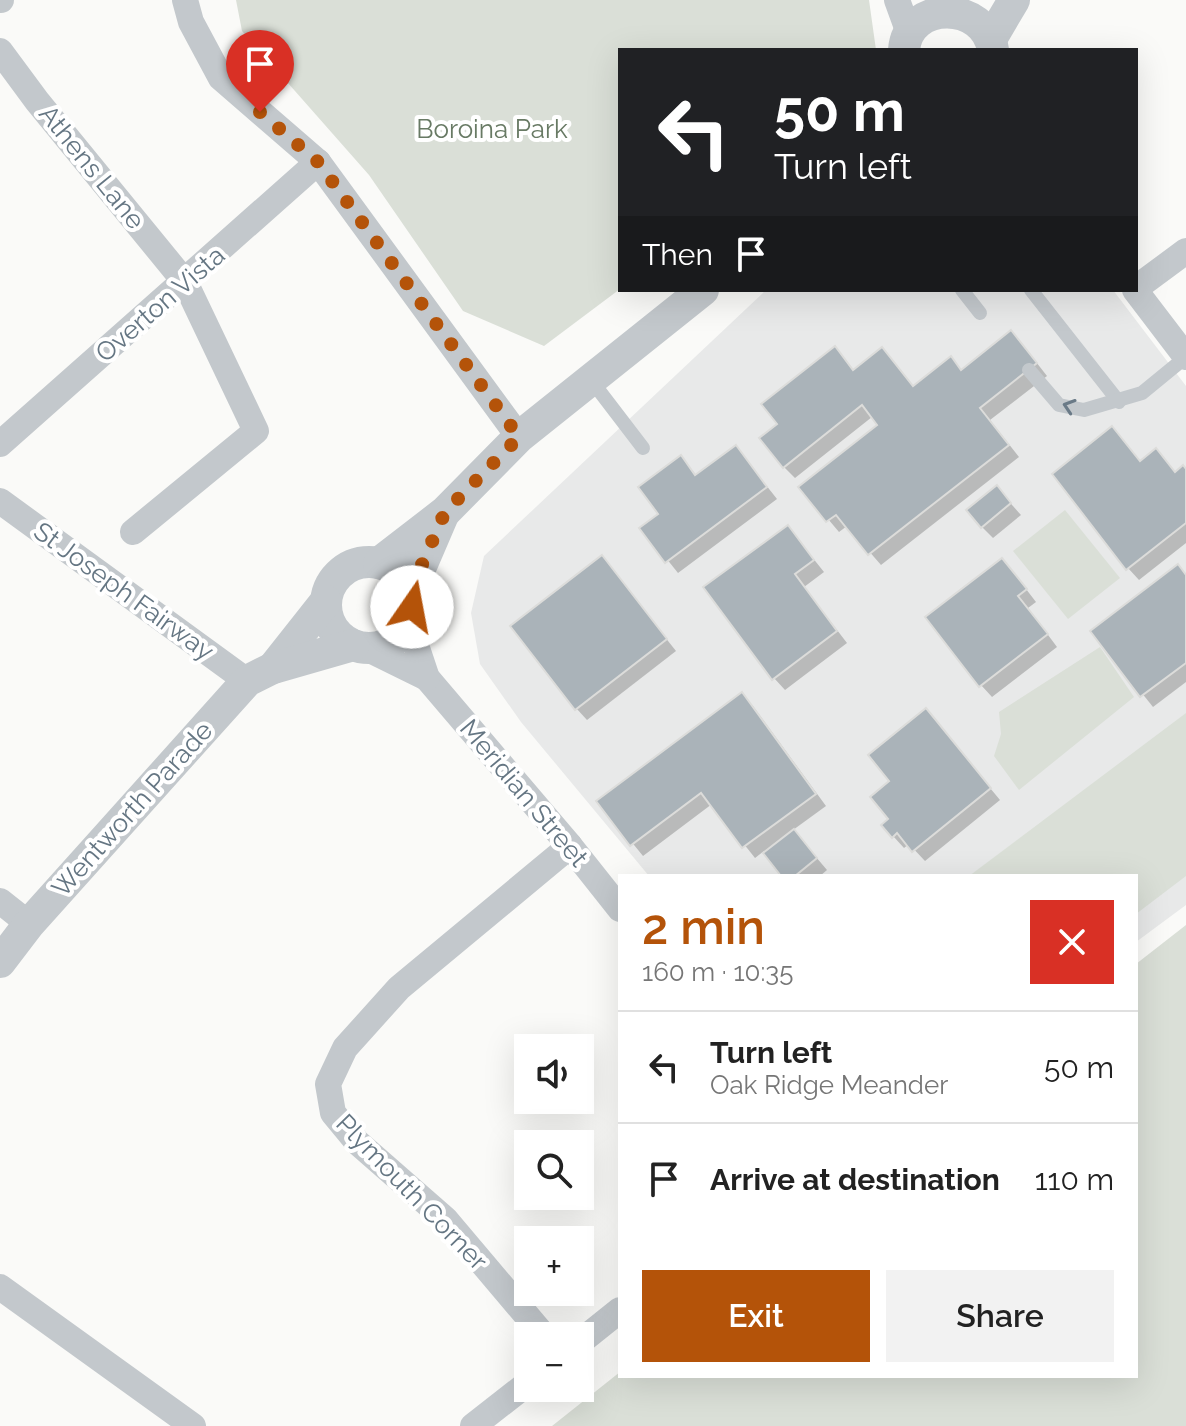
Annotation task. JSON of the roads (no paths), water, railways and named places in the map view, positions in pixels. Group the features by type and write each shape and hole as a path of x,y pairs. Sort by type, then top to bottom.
{"street":[{"path":"185,0 191,22 221,78 318,162 519,437"},
{"path":"897,0 906,42"},
{"path":"992,44 1014,0"},
{"path":"906,42 917,22 949,5 977,19 992,44"},
{"name":"Athens Lane","path":"0,51 185,282 256,431 133,532"},
{"name":"Overton Vista","path":"0,444 318,162"},
{"path":"1138,287 1186,251"},
{"path":"379,563 445,512 519,437 701,292"},
{"path":"1138,292 1186,357"},
{"name":"St Joseph Fairway","path":"0,501 260,674"},
{"path":"260,674 360,646 390,641 400,634 445,512"},
{"path":"360,646 334,629 327,616 326,601 338,575 350,566 364,562 379,563 403,579 409,606"},
{"name":"Wentworth Parade","path":"0,962 29,924 326,601"},
{"name":"Meridian Street","path":"409,606 427,678"},
{"name":"Meridian Street","path":"360,646 427,678 617,901"},
{"name":"Plymouth Corner","path":"532,1322 445,1219 357,1142 333,1113 328,1084 345,1048 399,988 570,846"},
{"path":"0,901 29,924"},
{"path":"0,1287 193,1426"},
{"path":"594,1331 618,1312"},
{"path":"473,1426 514,1394"}],"lane":[{"path":"964,292 980,313"},
{"path":"1033,292 1119,402"},
{"path":"1029,370 1059,405 1084,410 1142,393 1186,357"},
{"path":"591,380 643,448"}],"park label":[{"name":"Boroina Park","path":"492,129"}]}
